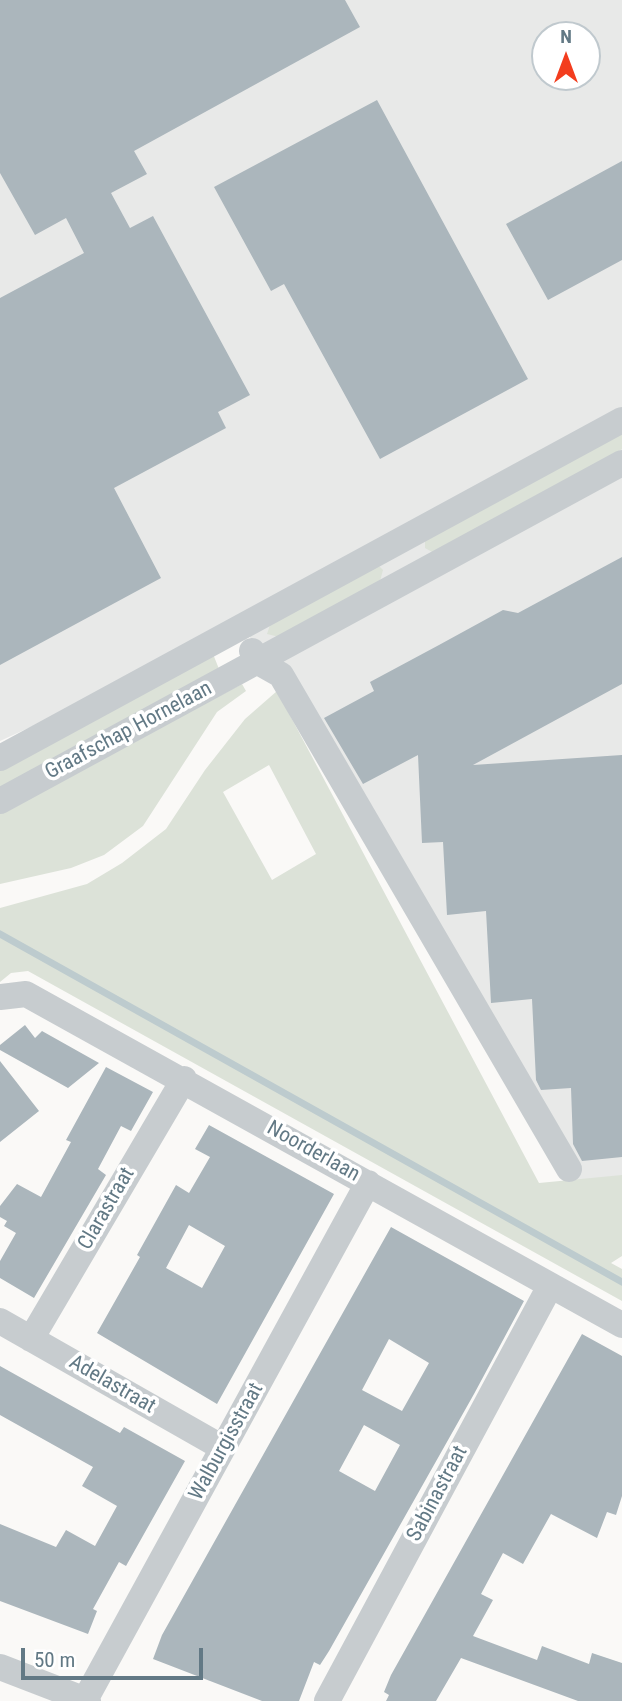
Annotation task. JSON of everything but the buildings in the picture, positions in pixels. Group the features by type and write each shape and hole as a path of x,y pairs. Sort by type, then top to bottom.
{"street":[{"name":"Graafschap Hornelaan","path":"0,758 622,420"},
{"name":"Graafschap Hornelaan","path":"0,801 622,463"},
{"path":"393,544 412,577"},
{"path":"241,627 258,662 281,675 569,1169"},
{"name":"Noorderlaan","path":"0,997 26,994 184,1079 622,1325"},
{"name":"Clarastraat","path":"31,1339 184,1079"},
{"name":"Walburgisstraat","path":"86,1701 368,1183"},
{"name":"Sabinastraat","path":"327,1701 550,1286"},
{"name":"Adelastraat","path":"0,1321 223,1448"},
{"path":"0,1667 86,1701"}],"shaded area":[{"path":"0,0 622,0 622,1230 601,1237 245,629 0,741"},
{"path":"622,432 622,449 434,553 425,548 425,539"},
{"path":"379,566 383,570 380,581 279,637 267,634 271,622"},
{"path":"213,654 219,669 0,787 0,769"},
{"path":"242,684 246,691 217,712 143,826 104,855 71,868 0,884 0,812"},
{"path":"277,691 539,1183 622,1175 622,1256 611,1263 622,1269 622,1301 28,971 11,973 0,982 0,908 87,884 122,863 166,829 205,770 245,719","holes":["269,765 316,854 272,880 223,792"]}],"waterway":[{"path":"0,934 622,1282"}]}
